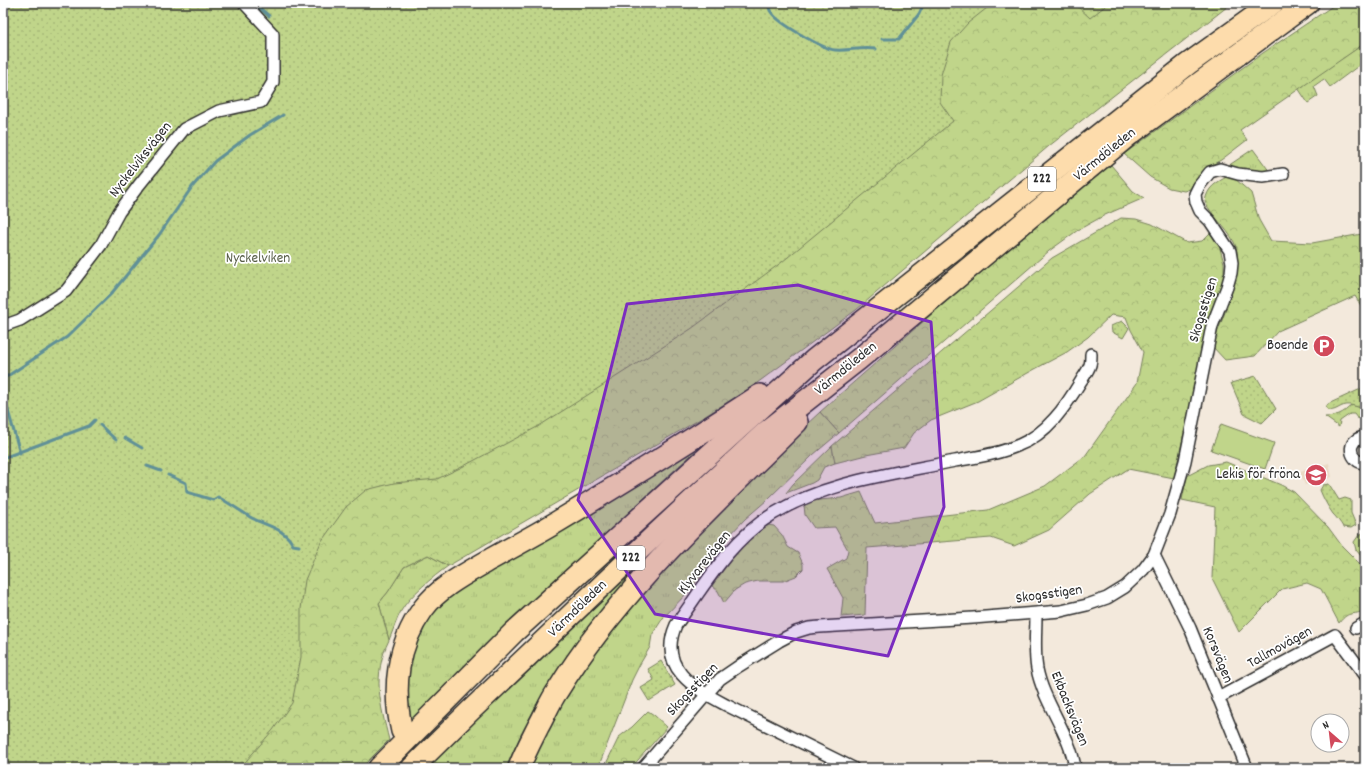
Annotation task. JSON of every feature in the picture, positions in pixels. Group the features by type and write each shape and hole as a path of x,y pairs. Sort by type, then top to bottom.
{"highway":[{"name":"Värmdöleden","path":"379,768 514,632 814,360 1188,64 1273,3"},
{"name":"Värmdöleden","path":"412,768 657,533 766,432 859,358 1129,135 1308,3"},
{"path":"519,768 557,691 579,658 610,617 644,578 692,528 859,358"},
{"path":"402,731 398,713 397,695 397,673 400,660 413,624 424,608 436,595 474,569 556,522 680,447 814,360"}],"street":[{"name":"Nyckelviksvägen","path":"3,326 20,320 66,290 101,245 119,212 184,129 219,111 261,102 273,82 273,34 244,3"},
{"name":"Skogsstigen","path":"643,768 720,679 796,632 809,628 864,623 973,618 1061,611 1087,605 1107,598 1125,587 1143,570 1154,555 1170,514 1185,461 1212,326 1228,287 1231,273 1232,263 1230,252 1210,221 1200,211 1196,202 1195,194 1198,186 1210,172 1220,169 1238,174 1262,177 1283,174"},
{"name":"Klyvarevägen","path":"853,768 707,695 686,680 678,670 672,654 672,635 676,625 726,555 740,540 772,515 824,490 858,481 973,458 1020,445 1034,437 1050,424 1071,399 1090,367 1091,354"},
{"path":"1365,437 1359,438 1353,442 1351,449 1356,461 1365,463"},
{"name":"Korsvägen","path":"1154,555 1190,628 1248,768"},
{"name":"Ekbacksvägen","path":"1036,614 1038,670 1046,693 1070,747 1075,768"},
{"name":"Tallmovägen","path":"1218,698 1335,635 1365,675"}],"highlighted area":[{"path":"798,285 931,322 944,507 888,656 655,614 578,500 627,304"}],"shaded area":[{"name":"Lekis för fröna","path":"1329,463 1332,477 1305,485 1300,472"}],"green space":[{"name":"Nyckelviken","path":"3,3 1109,3 1090,18 1076,5 1036,4 987,8 968,23 951,42 941,75 940,102 953,121 782,262 691,329 539,426 437,479 394,483 366,490 346,507 321,542 305,580 301,609 301,657 292,703 273,730 240,768 3,768"},
{"name":"Nyckelviken","path":"391,3 1232,3 1049,146 856,310 753,386 707,415 448,566 428,555 404,567 379,603 389,640 381,665 379,690 389,740 361,768 3,768"},
{"path":"1337,3 1365,3 1365,43 1240,130 1247,140 1221,160 1208,167 1190,189 1184,191 1169,188 1150,177 1124,154 1263,53"},
{"path":"1365,43 1365,61 1330,87 1324,79 1314,86 1318,96 1308,103 1298,88"},
{"path":"1253,149 1270,172 1268,175 1228,166"},
{"path":"1111,165 1133,191 1144,198 1105,215 1078,230 1049,251 839,433 820,412 1000,256"},
{"path":"1228,176 1234,178 1251,193 1259,220 1271,241 1312,243 1362,234 1365,239 1365,312 1355,296 1278,331 1255,356 1225,360 1212,346 1235,279 1237,252 1231,237 1205,202 1210,189 1216,183"},
{"path":"1121,218 1136,219 1152,224 1187,243 1202,241 1210,233 1219,245 1224,263 1224,283 1207,319 1202,353 1174,478 1128,469 1090,494 1049,530 1014,546 991,538 867,548 865,615 841,617 843,598 827,569 846,558 848,550 835,527 814,528 805,515 804,505 809,501 841,498 861,492 875,523 988,510 1045,486 1085,456 1137,383 1143,352 1126,317 1111,315 1088,337 1067,352 978,401 931,420 914,433 904,448 866,455 835,463 832,446 1052,258"},
{"path":"1122,321 1129,328 1123,338 1112,332 1111,326"},
{"path":"1256,376 1276,409 1262,423 1244,414 1231,383"},
{"path":"1365,387 1365,409 1348,405 1333,410 1328,410 1326,407 1328,404"},
{"path":"1351,405 1365,409 1365,420 1357,418 1354,414 1350,414 1340,421 1339,427 1325,417 1339,414"},
{"path":"820,412 839,433 813,455 767,500 745,519 728,537 691,589 663,618 652,635 650,647 632,680 598,768 527,768 563,696 636,598 777,452"},
{"path":"1221,424 1274,443 1265,469 1211,450"},
{"path":"713,435 559,578 408,724 406,672 424,622 454,590"},
{"path":"832,446 835,463 824,467 817,480 786,493 793,484"},
{"path":"1226,462 1294,492 1328,527 1342,546 1357,561 1365,573 1365,610 1346,616 1339,623 1321,589 1307,583 1282,589 1239,632 1212,578 1215,507 1182,500 1187,476 1208,465"},
{"path":"1329,484 1339,500 1345,498 1351,500 1351,513 1356,525 1351,528 1343,527 1324,499 1320,490 1323,485"},
{"path":"714,495 584,636 572,651 540,699 506,768 428,768 426,766 544,649"},
{"path":"768,525 774,526 782,535 788,547 798,553 803,564 803,569 796,576 783,581 758,581 745,584 735,590 724,603 718,591 712,586 744,545"},
{"path":"1365,532 1365,555 1362,557 1356,550 1354,542 1359,535"},
{"path":"428,555 448,566 422,587 405,605 399,614 389,640 379,603 404,567"},
{"path":"661,661 675,685 649,701 641,688 654,680 648,669"},
{"path":"648,711 667,727 631,768 604,768 619,737 632,727"}],"waterway":[{"path":"254,3 269,16"},
{"path":"768,3 770,11 775,17 801,35 829,49 876,49"},
{"path":"882,39 899,39 919,14 924,3"},
{"path":"3,379 67,337 111,294 159,235 192,187 215,161 250,135 283,115"},
{"path":"3,393 20,453"},
{"path":"3,458 89,426 95,420"},
{"path":"100,425 116,440"},
{"path":"125,438 142,448"},
{"path":"147,466 161,471"},
{"path":"168,475 186,483 187,492 213,500 218,497 250,517 285,534 293,545 299,546"}],"place":[{"name":"Boende","path":"1324,346"},
{"name":"Lekis för fröna","path":"1316,475"}]}
